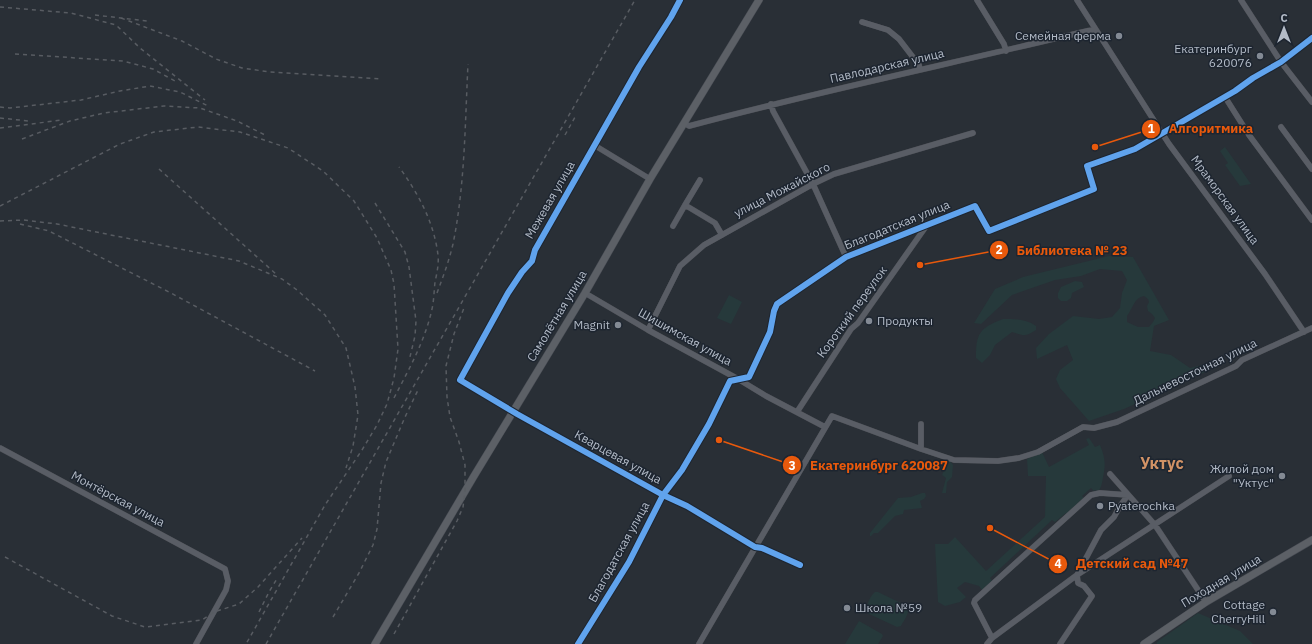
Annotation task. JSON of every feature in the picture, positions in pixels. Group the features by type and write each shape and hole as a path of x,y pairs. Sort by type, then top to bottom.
{"main road":[{"name":"Самолётная улица","path":"374,644 512,411 585,293 650,179 759,0"},
{"name":"Походная улица","path":"1144,644 1206,602 1312,540"}],"street":[{"name":"Межевая улица","path":"512,411 460,380 508,293 522,272 532,261 535,250 594,145 680,0"},
{"path":"977,0 1004,44 1006,51"},
{"name":"Мраморская улица","path":"1077,0 1169,144 1265,274 1304,332"},
{"path":"1241,0 1281,62 1312,102"},
{"path":"862,22 888,30 899,39 919,65 920,70"},
{"name":"Павлодарская улица","path":"684,124 689,126 771,104 1006,51 1095,29"},
{"path":"1163,133 1281,62 1312,38"},
{"path":"1225,96 1249,136 1312,220"},
{"path":"771,104 773,111 813,184 846,257"},
{"path":"1281,127 1312,169"},
{"name":"улица Можайского","path":"648,330 680,266 704,245 813,184 834,174 973,133"},
{"name":"Благодатская улица","path":"578,644 628,562 663,495 682,470 709,424 730,380 749,377 770,332 774,311 777,304 846,257 975,206 989,231 1094,189 1087,166 1134,150 1163,133"},
{"path":"594,145 650,179"},
{"path":"673,226 700,180"},
{"path":"685,205 715,223 722,235"},
{"name":"Короткий переулок","path":"797,412 851,329 858,323 926,225"},
{"name":"Шишимская улица","path":"585,293 766,396 825,427"},
{"name":"Дальневосточная улица","path":"921,449 954,460 998,461 1019,458 1038,452 1083,427 1094,428 1117,422 1136,414 1236,366 1242,360 1312,328"},
{"name":"Кварцевая улица","path":"512,411 663,495 687,506 755,546 800,565"},
{"path":"699,644 832,416 921,449 921,424"},
{"name":"Монтёрская улица","path":"0,448 225,569 228,581 226,590 196,644"},
{"path":"1110,474 1155,525 1206,602"},
{"path":"986,644 1077,575 1229,476"},
{"path":"992,638 974,603 975,600 1091,495 1100,493 1128,495"},
{"path":"1060,644 1092,596 1084,586 1078,583 1077,575 1101,530 1114,517 1128,495"}],"shaded area":[{"path":"1225,147 1251,184 1240,186 1225,165 1228,163 1220,151"},
{"path":"1109,256 1133,257 1169,320 1154,326 1150,351 1171,355 1190,368 1223,360 1225,363 1124,409 1089,421 1060,388 1056,379 1060,370 1073,360 1067,345 1037,359 1036,348 1049,334 1073,316 1099,319 1112,317 1120,308 1122,293 1127,280 1122,271 1100,269 1081,276 1055,280 1012,295 981,324 974,323 995,289 1023,277","holes":["1144,296 1148,299 1148,311 1155,318 1149,327 1138,327 1127,322 1127,316 1136,301"]},
{"path":"1075,281 1082,282 1084,287 1072,293 1071,298 1067,301 1061,301 1058,298 1058,293 1061,287"},
{"path":"729,295 742,302 731,324 717,318"},
{"path":"1003,319 1016,319 1028,322 1036,326 1036,330 1024,335 1012,332 995,345 990,355 982,363 976,358 978,337 984,329"},
{"path":"1089,438 1095,447 1100,445 1104,457 1105,464 1102,484 1098,492 1091,488 1082,496 1085,499 1068,514 1066,513 1055,522 1052,520 990,578 993,582 983,591 979,586 965,582 957,588 966,597 960,602 945,606 938,602 935,544 948,544 955,537 986,571 1045,517 1046,476 1028,476 1027,459 1042,452 1049,467 1089,445 1086,439"},
{"path":"948,461 950,461 953,465 952,477 947,482 946,493 942,493 946,478 942,475"},
{"path":"925,493 926,496 920,501 922,508 904,510 903,514 895,516 878,533 874,533 870,536 870,533 898,498 911,497"},
{"path":"875,592 878,592 907,606 908,613 901,626 897,627 867,613 868,602"},
{"path":"1198,613 1240,631 1253,644 1157,644 1157,642"},
{"path":"859,621 882,634 883,636 878,644 845,644"}],"railway":[{"path":"266,644 635,0"},
{"path":"0,7 71,13 116,25 140,48 205,100"},
{"path":"95,15 147,21"},
{"path":"121,18 182,41 216,59 242,68 270,72 382,79"},
{"path":"15,54 123,61 153,69 175,81"},
{"path":"437,293 446,269 457,222 464,154 468,64"},
{"path":"0,107 10,108 81,100 150,86 180,92 210,107"},
{"path":"22,139 70,121 104,113 164,106 200,108 237,121 265,135"},
{"path":"565,135 575,117"},
{"path":"0,118 29,121"},
{"path":"0,128 62,120"},
{"path":"0,206 120,144 154,132 198,127 240,132 288,148 323,171 354,201 377,238 391,270 394,284 398,349 394,378 387,404 377,425 362,450 325,505 246,644"},
{"path":"394,398 416,355 429,321 433,306 438,261 436,243 429,220 413,187 399,167"},
{"path":"159,169 276,274"},
{"path":"375,203 405,252 409,267 416,321 415,336 409,361"},
{"path":"0,221 24,220 57,224 239,261 282,279 325,315 346,348 355,387 358,415 353,446 346,468"},
{"path":"20,224 49,231 169,292 315,371"},
{"path":"394,634 457,521 463,507 465,492 465,465 450,417 447,397 446,366 454,334 464,308"},
{"path":"333,617 359,573 373,545 377,529 381,483 386,462 418,390"},
{"path":"5,557 112,616 145,627 202,620 214,612 239,604 258,587 302,538"},
{"path":"259,612 278,577"}],"cycle path":[{"path":"680,0 639,67 535,250 532,261 522,272 508,293 460,380 517,414 663,495 687,506 755,547 762,548 800,565"},
{"path":"578,644 629,562 663,495 682,470 709,424 730,381 749,377 770,332 774,311 777,304 846,257 975,206 989,231 1094,189 1087,166 1135,149 1235,91 1253,78 1281,62 1312,38"}],"place":[{"name":"Семейная ферма","path":"1119,36"},
{"name":"Екатеринбург 620076","path":"1260,56"},
{"name":"Алгоритмика","path":"1095,147"},
{"name":"Библиотека № 23","path":"920,265"},
{"name":"Продукты","path":"869,321"},
{"name":"Magnit","path":"618,325"},
{"name":"Екатеринбург 620087","path":"719,440"},
{"name":"Жилой дом \"Уктус\"","path":"1282,476"},
{"name":"Pyaterochka","path":"1100,506"},
{"name":"Детский сад №47","path":"990,528"},
{"name":"Школа №59","path":"847,608"},
{"name":"Cottage CherryHill","path":"1273,612"}],"district":[{"name":"Уктус","path":"1162,463"}]}
